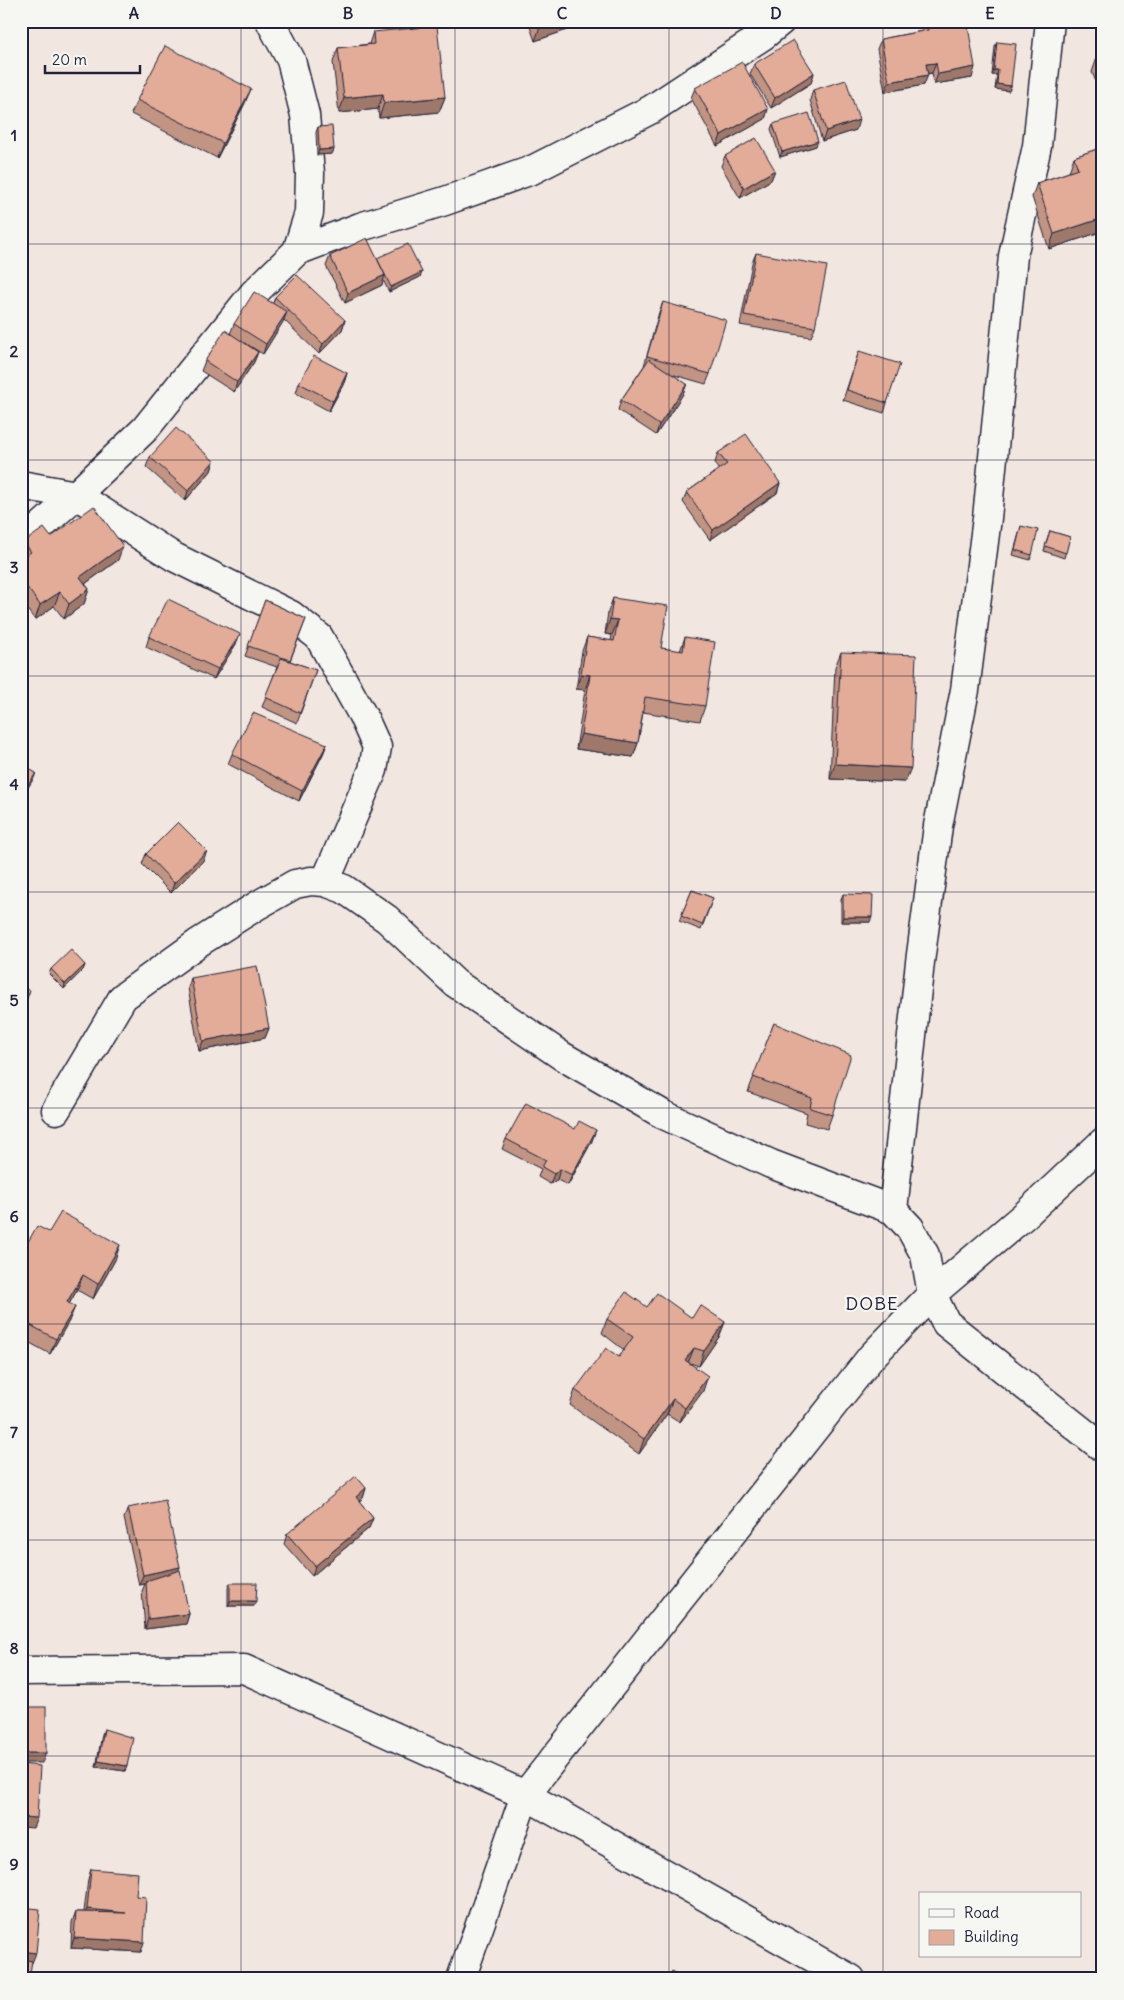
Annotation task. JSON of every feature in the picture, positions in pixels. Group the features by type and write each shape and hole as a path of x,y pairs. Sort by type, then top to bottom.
{"street":[{"path":"270,21 291,60 305,116 310,173 308,214 297,251"},
{"path":"21,544 76,496 145,429 254,293 297,251 360,227 445,201 532,170 652,109 764,35 781,21"},
{"path":"894,1210 936,845 965,690 987,518 1013,256 1037,146 1050,21"},
{"path":"21,485 76,496 174,557 291,614 319,637 363,716 377,747 373,770 325,882"},
{"path":"56,1110 123,997 198,943 295,884 311,881 325,882 344,889 387,919 455,983 571,1061 664,1115 762,1160 894,1210 910,1228 925,1255 932,1294 946,1323 1103,1448"},
{"path":"460,1979 525,1795 872,1356 932,1294 1025,1215 1103,1142"},
{"path":"21,1671 244,1669 525,1795 851,1979"}],"building":[{"path":"539,21 556,21 540,27"},
{"path":"926,21 967,21 975,67 938,74 936,63 926,64 928,75 889,82 881,39 928,30"},
{"path":"437,26 445,97 384,103 383,94 344,98 338,48 374,44 373,32"},
{"path":"793,40 814,73 775,98 754,64"},
{"path":"997,42 1016,44 1011,86 997,84 998,70 994,70"},
{"path":"165,46 251,89 223,143 137,100"},
{"path":"1103,56 1103,72 1097,58"},
{"path":"742,62 768,109 721,135 695,88"},
{"path":"846,80 859,120 826,131 813,90"},
{"path":"809,113 818,141 782,152 773,124"},
{"path":"332,126 334,149 319,150 318,127"},
{"path":"756,138 775,170 744,188 725,156"},
{"path":"1103,147 1103,218 1054,234 1037,183 1078,169 1074,157"},
{"path":"367,238 385,275 348,293 330,256"},
{"path":"408,244 422,272 391,287 377,258"},
{"path":"756,253 827,266 815,327 744,315"},
{"path":"297,275 345,320 323,344 275,297"},
{"path":"254,292 287,312 266,344 234,324"},
{"path":"663,302 726,320 710,374 647,356"},
{"path":"225,330 258,352 237,382 205,361"},
{"path":"859,351 900,364 887,403 847,390"},
{"path":"314,356 347,373 333,401 299,383"},
{"path":"649,359 687,384 659,425 621,400"},
{"path":"176,428 214,461 188,491 150,457"},
{"path":"746,434 780,483 713,530 687,492 727,464 718,453"},
{"path":"94,506 123,546 80,577 89,589 69,604 60,592 40,605 21,579 21,559 31,552 24,542 44,528 51,537"},
{"path":"1021,526 1038,530 1032,555 1015,550"},
{"path":"1050,531 1070,537 1066,553 1045,546"},
{"path":"613,598 668,606 661,648 683,651 685,637 715,642 705,706 645,697 638,743 581,734 590,675 581,674 587,637 614,641 618,620 610,619"},
{"path":"168,599 240,634 218,669 149,637"},
{"path":"265,600 306,619 290,660 248,646"},
{"path":"841,652 916,655 911,768 835,764"},
{"path":"281,658 316,670 300,713 265,697"},
{"path":"253,713 327,744 302,791 232,754"},
{"path":"21,764 36,773 21,796"},
{"path":"178,822 207,851 174,883 146,854"},
{"path":"692,890 713,898 702,925 681,916"},
{"path":"843,894 873,895 872,917 843,917"},
{"path":"71,950 85,965 65,984 51,969"},
{"path":"257,966 269,1028 203,1041 191,978"},
{"path":"21,988 30,990 21,1016"},
{"path":"774,1023 851,1055 832,1115 810,1108 812,1098 753,1077"},
{"path":"526,1103 575,1129 579,1121 596,1130 572,1175 560,1169 554,1174 542,1167 546,1160 506,1139"},
{"path":"61,1212 120,1245 98,1284 83,1275 67,1302 75,1307 56,1339 21,1320 21,1254 37,1226 49,1232"},
{"path":"626,1292 647,1307 657,1293 692,1318 700,1305 725,1322 704,1351 694,1348 685,1360 708,1376 685,1408 673,1399 644,1439 575,1390 606,1348 619,1357 633,1337 607,1319"},
{"path":"356,1476 366,1488 356,1497 373,1518 315,1566 287,1534"},
{"path":"165,1500 180,1567 143,1575 128,1508"},
{"path":"180,1570 189,1614 148,1619 146,1581"},
{"path":"230,1583 257,1583 256,1601 230,1601"},
{"path":"21,1707 46,1707 46,1753 21,1753"},
{"path":"104,1729 133,1738 127,1766 98,1761"},
{"path":"21,1764 40,1766 37,1818 21,1817"},
{"path":"91,1869 138,1873 136,1896 146,1897 144,1942 74,1938 76,1912 126,1913 87,1909"},
{"path":"21,1907 40,1909 36,1953 21,1951"},
{"path":"21,1959 32,1961 29,1979 21,1979"},
{"path":"672,1971 682,1979 666,1979"}],"district":[{"name":"DOBE","path":"872,1303"}]}
